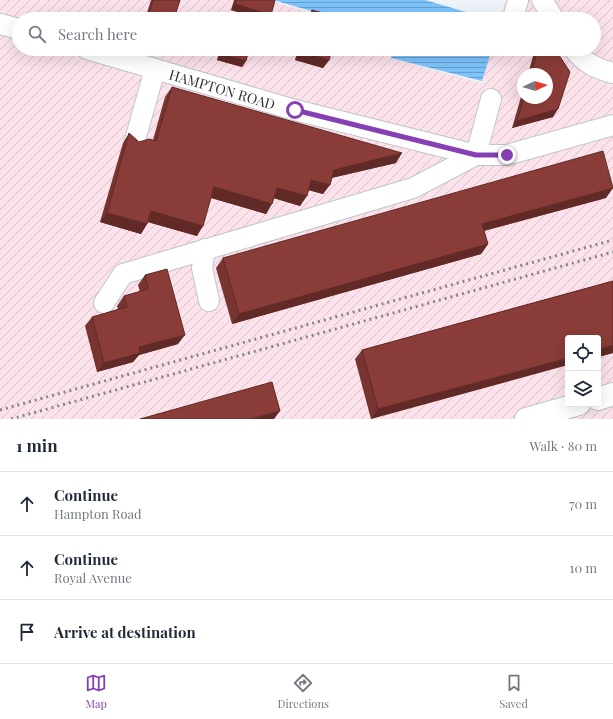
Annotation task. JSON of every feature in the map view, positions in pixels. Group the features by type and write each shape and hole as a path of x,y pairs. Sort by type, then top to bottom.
{"main road":[{"path":"601,398 613,394"},
{"path":"526,419 568,407"}],"street":[{"path":"542,0 550,12"},
{"path":"0,24 12,27"},
{"name":"HAMPTON ROAD","path":"111,56 295,110 476,155"},
{"path":"579,56 581,59 600,69 613,73"},
{"path":"135,140 156,69"},
{"path":"476,155 491,99"},
{"path":"104,303 123,274 413,188 476,155 507,155 613,125"},
{"path":"205,249 202,268 209,301"}],"shaded area":[{"path":"0,0 267,0 310,12 12,12 12,56 390,56 390,58 482,83 489,56 601,56 601,12 502,12 506,0 613,0 613,419 0,419"}],"water":[{"path":"273,0 425,0 466,12 315,12"},
{"path":"391,56 490,56 482,81 391,58"}],"building":[{"path":"153,0 180,0 176,12 150,12"},
{"path":"236,0 275,0 272,12 261,12 235,4"},
{"path":"227,56 247,56 246,61"},
{"path":"314,56 330,56 329,60"},
{"path":"536,56 560,56 570,72 558,109 517,121 522,104 553,104 553,68 533,68"},
{"path":"172,87 402,153 334,170 330,185 311,180 307,196 277,188 272,204 214,187 203,226 151,211 147,224 107,213 129,133 139,142 149,139 156,141"},
{"path":"603,151 613,188 482,224 488,244 239,314 223,258"},
{"path":"167,269 185,335 139,347 140,353 104,363 92,317 127,307 124,296 148,289 145,275"},
{"path":"613,281 613,345 601,349 601,335 565,335 565,359 378,409 362,350"},
{"path":"272,382 280,411 250,419 140,419"}],"railway":[{"path":"0,410 613,240"},
{"path":"11,419 613,252"}],"route":[{"path":"295,110 476,155 507,155"}]}
